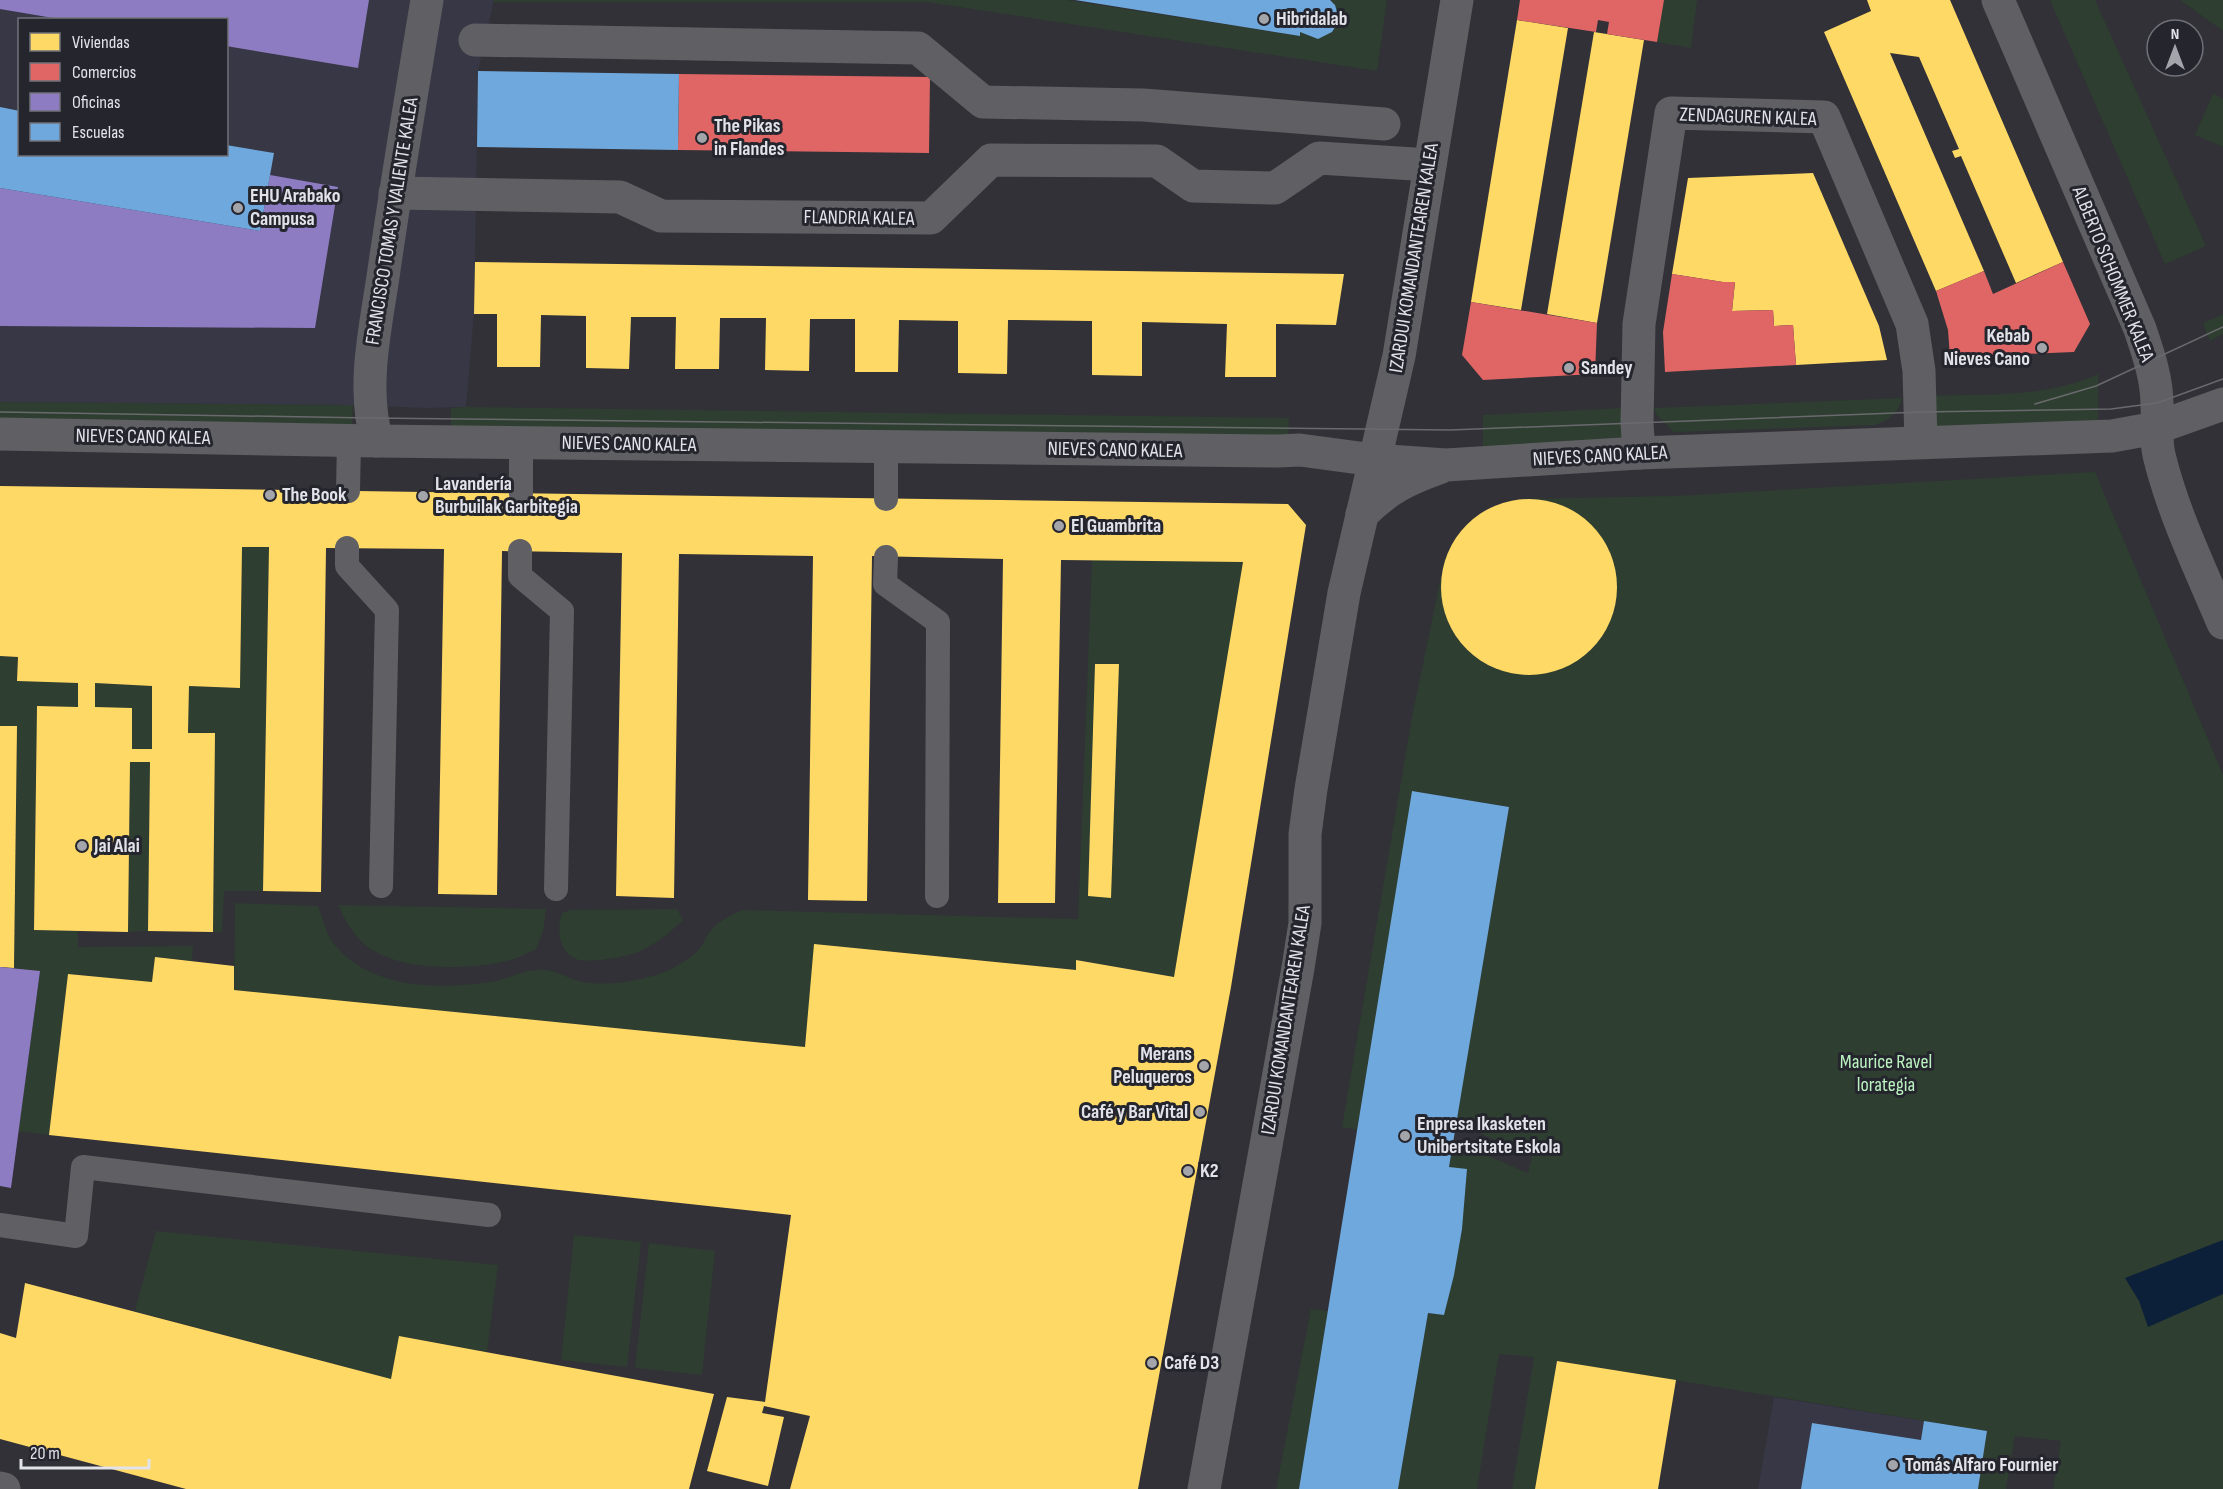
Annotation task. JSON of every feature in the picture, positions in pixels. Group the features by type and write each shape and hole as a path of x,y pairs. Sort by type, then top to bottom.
{"street":[{"name":"FRANCISCO TOMAS Y VALIENTE KALEA","path":"363,441 370,418 370,369 395,193 427,0"},
{"name":"IZARDUI KOMANDANTEAREN KALEA","path":"1204,1489 1298,968 1305,922 1305,834 1344,593 1399,356 1457,0"},
{"name":"ALBERTO SCHOMMER KALEA","path":"1998,0 2140,328 2151,360 2157,403 2158,452 2181,526 2223,623"},
{"path":"475,40 918,48 982,102 1143,105 1384,124"},
{"name":"ZENDAGUREN KALEA","path":"1639,453 1639,324 1671,113 1824,117 1912,324 1919,371 1921,442"},
{"name":"FLANDRIA KALEA","path":"395,193 620,197 661,216 931,219 991,160 1157,161 1193,186 1275,188 1319,158 1430,165"},
{"name":"NIEVES CANO KALEA","path":"0,434 522,443 1300,450 1374,460 1446,465 1639,453 2102,437 2156,428 2223,404"},
{"path":"1362,514 1382,495 1405,480 1446,465"}],"lane":[{"path":"348,491 363,441"},
{"path":"521,494 522,443"},
{"path":"886,447 886,499"},
{"path":"347,548 347,566 387,610 381,886"},
{"path":"520,551 520,576 562,611 556,889"},
{"path":"886,557 885,584 938,622 937,896"},
{"path":"0,1225 76,1236 83,1167 489,1215"}],"shaded area":[{"name":"EHU Arabako Campusa","path":"0,0 494,0 478,71 474,314 466,407 0,402"},
{"name":"Tomás Alfaro Fournier","path":"1774,1397 1987,1431 1978,1489 1758,1489"}],"green space":[{"path":"494,0 1066,0 1299,36 1300,32 1318,39 1337,24 1337,11 1330,0 1387,0 1377,71 927,2 493,2"},
{"path":"1664,0 1697,0 1691,48 1657,42"},
{"path":"2050,0 2095,0 2206,246 2165,264"},
{"path":"2180,0 2223,0 2223,31"},
{"path":"2213,94 2223,99 2223,147 2195,135"},
{"path":"2223,314 2223,334 2210,341 2203,323"},
{"path":"2098,374 2098,424 1931,426 1928,396 2037,391 2078,382"},
{"path":"1902,398 1893,415 1875,425 1674,432 1657,415 1654,408"},
{"path":"0,402 353,405 352,427 0,423"},
{"path":"451,408 1289,418 1288,439 451,430"},
{"path":"1624,408 1626,440 1483,451 1483,415"},
{"name":"Maurice Ravel lorategia","path":"2095,472 2223,775 2223,1489 2053,1489 2061,1441 2015,1436 2006,1489 1978,1489 1987,1431 1557,1361 1535,1489 1512,1489 1534,1357 1499,1354 1477,1489 1398,1489 1428,1313 1444,1315 1458,1243 1467,1170 1449,1167 1453,1141 1528,1173 1532,1156 1456,1123 1509,807 1413,791 1357,1130 1342,1127 1412,717 1444,562 1458,537 1465,527 1484,512 1495,506 1523,499 1674,496"},
{"path":"242,547 269,547 263,891 224,891 222,932 213,932 215,733 188,733 189,686 240,688"},
{"path":"1092,560 1243,562 1174,977 1077,960 1076,970 815,944 805,1047 234,990 235,903 318,906 331,940 349,959 387,978 431,985 496,981 536,970 553,972 589,983 614,983 640,979 663,972 683,962 699,949 714,927 725,918 742,910 1078,919"},
{"path":"0,656 18,657 17,680 78,683 78,707 37,706 34,930 78,931 78,947 193,946 192,961 155,957 152,982 68,974 49,1135 18,1131 40,972 14,968 17,727 0,726"},
{"path":"95,683 152,686 152,749 132,749 95,707"},
{"path":"130,762 150,762 148,931 128,932"},
{"path":"338,905 546,909 543,932 536,949 517,958 495,963 439,967 402,962 371,949 355,935"},
{"path":"677,909 683,920 667,934 645,949 617,958 579,960 567,953 559,934 562,913 570,910"},
{"path":"156,1231 498,1265 487,1352 400,1336 391,1379 135,1311"},
{"path":"574,1235 641,1242 627,1367 561,1360"},
{"path":"649,1243 715,1251 702,1375 635,1368"},
{"path":"1311,1309 1328,1311 1299,1489 1276,1489"}],"water":[{"path":"2223,1240 2223,1294 2148,1327 2139,1301 2125,1278"}],"building: Viviendas":[{"path":"1867,0 1950,0 2063,262 2016,283 1961,156 1955,158 1952,151 1959,149 1919,57 1890,53 1984,271 1936,291 1824,32 1871,11"},
{"path":"1517,20 1568,28 1521,310 1471,302"},
{"path":"1594,32 1644,40 1597,323 1547,314"},
{"path":"1813,173 1879,326 1887,360 1796,365 1793,325 1774,326 1773,310 1732,311 1735,282 1672,274 1688,178"},
{"path":"475,262 1344,274 1336,325 1276,324 1276,377 1225,377 1227,324 1142,322 1142,376 1092,375 1092,321 1008,320 1007,374 958,373 958,321 899,320 898,372 855,372 855,319 810,319 809,371 765,370 766,318 720,318 719,369 675,369 676,317 631,317 629,369 586,368 586,316 541,315 540,367 497,367 497,314 474,314"},
{"path":"0,486 1288,504 1306,525 1231,987 1138,1489 790,1489 810,1416 764,1406 762,1413 784,1417 768,1486 707,1471 727,1397 765,1402 791,1215 49,1135 68,974 152,982 155,957 234,966 234,990 805,1047 814,944 1076,970 1076,960 1174,977 1243,562 1061,560 1055,903 998,903 1003,559 872,556 867,901 808,900 813,556 679,554 674,898 616,896 622,553 502,551 497,895 438,894 444,549 326,548 321,892 263,891 269,547 242,547 240,688 189,686 188,733 215,733 213,932 148,931 150,762 130,762 128,932 34,930 37,706 78,707 78,683 17,681 18,657 0,656","holes":["95,683 152,686 152,749 132,749 132,708 95,707"]},
{"path":"1529,499 1546,500 1563,505 1591,525 1611,553 1616,570 1616,604 1611,621 1591,649 1563,669 1546,674 1529,675 1512,674 1495,669 1467,649 1447,621 1442,604 1441,587 1442,570 1447,553 1467,525 1495,505 1512,500"},
{"path":"1095,664 1119,664 1111,898 1088,896"},
{"path":"0,726 17,726 14,968 0,967"},
{"path":"25,1283 391,1379 399,1336 714,1394 689,1489 186,1489 0,1439 0,1333 16,1338"},
{"path":"1557,1361 1676,1380 1658,1489 1535,1489"}],"building: Comercios":[{"path":"1520,0 1664,0 1657,42 1607,34 1609,22 1598,20 1596,32 1517,20"},
{"path":"679,74 930,77 929,153 678,150"},
{"path":"2063,262 2090,324 2074,352 1950,357 1948,330 1936,291 1984,271 1993,294"},
{"path":"1672,274 1735,282 1732,311 1773,310 1774,326 1793,325 1796,365 1665,372 1663,332"},
{"path":"1471,302 1597,323 1595,374 1483,380 1462,355"}],"building: Oficinas":[{"path":"0,0 369,0 358,68 228,46 228,18 53,18 0,9"},
{"path":"270,175 338,187 315,328 0,326 0,188 260,231"},
{"path":"0,967 40,971 11,1188 0,1186"}],"building: Escuelas":[{"name":"Hibridalab","path":"1075,0 1330,0 1335,5 1338,15 1337,24 1332,32 1318,39 1300,32 1300,36"},
{"path":"478,71 679,74 678,150 477,147"},
{"path":"0,107 18,111 18,156 228,156 228,145 274,153 260,231 0,188"},
{"name":"Enpresa Ikasketen Unibertsitate Eskola","path":"1412,791 1509,807 1449,1167 1467,1169 1462,1229 1444,1315 1428,1313 1398,1489 1299,1489"},
{"name":"Tomás Alfaro Fournier","path":"1924,1421 1987,1431 1978,1489 1801,1489 1812,1423 1921,1440"}],"tram line":[{"path":"2035,404 2096,386 2223,327"},
{"path":"0,412 1450,430 1921,412 2111,409 2157,403 2223,379"}],"place":[{"name":"Hibridalab","path":"1264,19"},
{"name":"The Pikas in Flandes","path":"702,138"},
{"name":"EHU Arabako Campusa","path":"238,208"},
{"name":"Kebab Nieves Cano","path":"2042,348"},
{"name":"Sandey","path":"1569,368"},
{"name":"The Book","path":"270,495"},
{"name":"Lavandería Burbuilak Garbitegia","path":"423,496"},
{"name":"El Guambrita","path":"1059,526"},
{"name":"Jai Alai","path":"82,846"},
{"name":"Merans Peluqueros","path":"1204,1066"},
{"name":"Café y Bar Vital","path":"1200,1112"},
{"name":"Enpresa Ikasketen Unibertsitate Eskola","path":"1405,1136"},
{"name":"K2","path":"1188,1171"},
{"name":"Café D3","path":"1152,1363"},
{"name":"Tomás Alfaro Fournier","path":"1893,1465"}]}
